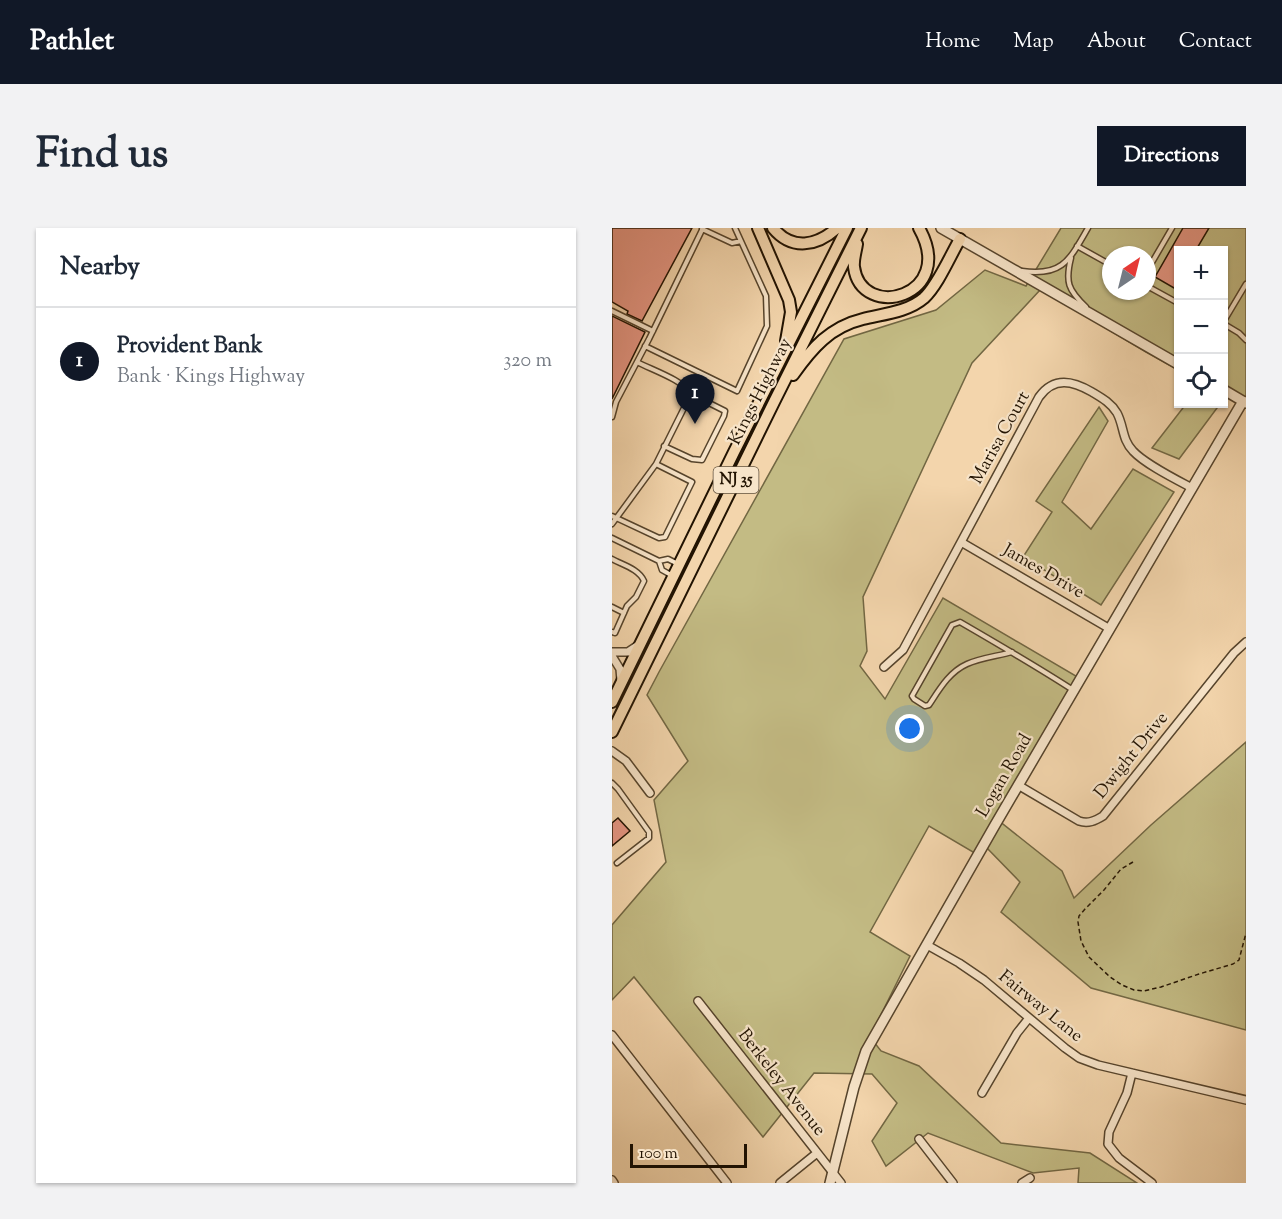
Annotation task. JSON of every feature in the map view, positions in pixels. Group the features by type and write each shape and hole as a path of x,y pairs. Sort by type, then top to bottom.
{"main road":[{"path":"759,228 786,291 790,306 783,357"},
{"path":"773,228 788,240 808,244 822,239 837,228"},
{"name":"Kings Highway","path":"612,700 847,228"},
{"path":"861,228 854,264 858,280 876,295 896,297 916,287 926,272 929,262 928,249 919,228"},
{"name":"Kings Highway","path":"612,732 861,228"},
{"path":"774,402 811,351 829,334 853,322 906,308 924,297 934,285 960,239"}],"street":[{"path":"941,228 1174,361"},
{"name":"Marisa Court","path":"884,667 903,650 1039,397 1047,388 1058,383 1072,383 1106,400 1116,411 1125,440 1131,450 1143,460 1192,488"},
{"path":"1228,392 1245,399"},
{"name":"Logan Road","path":"830,1183 860,1067 866,1052 1018,785 1245,399"},
{"name":"James Drive","path":"961,542 1110,629"},
{"name":"Dwight Drive","path":"1018,785 1079,820 1089,822 1097,820 1234,653 1246,642"},
{"path":"621,683 620,669 612,654 630,651 641,643"},
{"path":"612,751 626,761 650,793"},
{"name":"Fairway Lane","path":"927,945 984,980 1079,1058 1098,1065 1246,1100"},
{"name":"Berkeley Avenue","path":"698,1001 841,1183"},
{"path":"981,1093 1017,1033 1029,1018"},
{"path":"612,1035 727,1183"},
{"path":"1132,1073 1127,1093 1109,1132 1108,1144 1119,1158 1152,1183"},
{"path":"920,1139 954,1183"},
{"path":"780,1183 817,1153"},
{"path":"1022,1183 1029,1178"}],"lane":[{"path":"612,417 616,402 703,228 732,243 741,241"},
{"path":"645,346 737,391 767,326 765,296 735,228"},
{"path":"1088,228 1071,257 1067,273 1069,286 1076,298 1097,318"},
{"path":"1156,256 1172,228"},
{"path":"1077,246 1102,260"},
{"path":"1013,269 1044,272 1055,269 1071,257"},
{"path":"1228,316 1246,284"},
{"path":"1156,291 1174,300"},
{"path":"612,311 653,331"},
{"path":"1228,326 1246,340"},
{"path":"637,363 680,383 691,394 724,411 724,416 702,460 692,459 664,446"},
{"path":"612,524 614,517 656,464 691,394"},
{"path":"614,517 659,538 665,537 692,482 656,464"},
{"path":"612,538 659,561 668,559 679,565"},
{"path":"612,559 642,576 644,580 636,597 627,606 615,633 612,632"},
{"path":"659,561 662,570 673,577"},
{"path":"612,608 624,613"},
{"path":"1012,652 967,664 956,670 929,705 925,706 912,696 952,625 960,622 1012,652 1074,690"},
{"path":"613,785 625,797 650,835 617,863"}],"path":[{"path":"1133,862 1121,869 1079,916 1078,922 1081,940 1089,957 1122,985 1144,991 1233,964 1239,960 1246,933"}],"shaded area":[{"path":"1061,228 1246,228 1246,407 1228,396 1228,246 1174,246 1174,368 1041,289 972,363 863,597 867,651 860,666 885,699 943,598 1081,679 998,820 1062,871 1074,898 1151,825 1246,742 1246,1030 1091,988 1001,912 1020,882 984,845 978,855 929,826 870,932 910,956 870,1037 881,1051 919,1066 1001,1143 1090,1153 1137,1183 1078,1183 1079,1168 1033,1173 928,1133 886,1166 872,1141 897,1103 872,1074 814,1073 763,1137 634,977 612,1000 612,925 666,862 654,800 688,761 647,695 844,339 936,310 985,270 1026,286"},
{"path":"1099,407 1108,421 1062,502 1091,529 1133,469 1174,492 1101,605 1023,557 1052,512 1036,501"},
{"path":"1183,408 1217,408 1179,459 1152,448"}],"building":[{"path":"612,228 692,228 642,321 627,314 628,311 612,302"},
{"path":"1183,228 1209,228 1198,246 1174,246 1174,288 1156,278"},
{"path":"612,316 645,332 612,399"},
{"path":"618,818 630,831 612,846 612,823"}],"place":[{"name":"Provident Bank","path":"695,424"}]}
